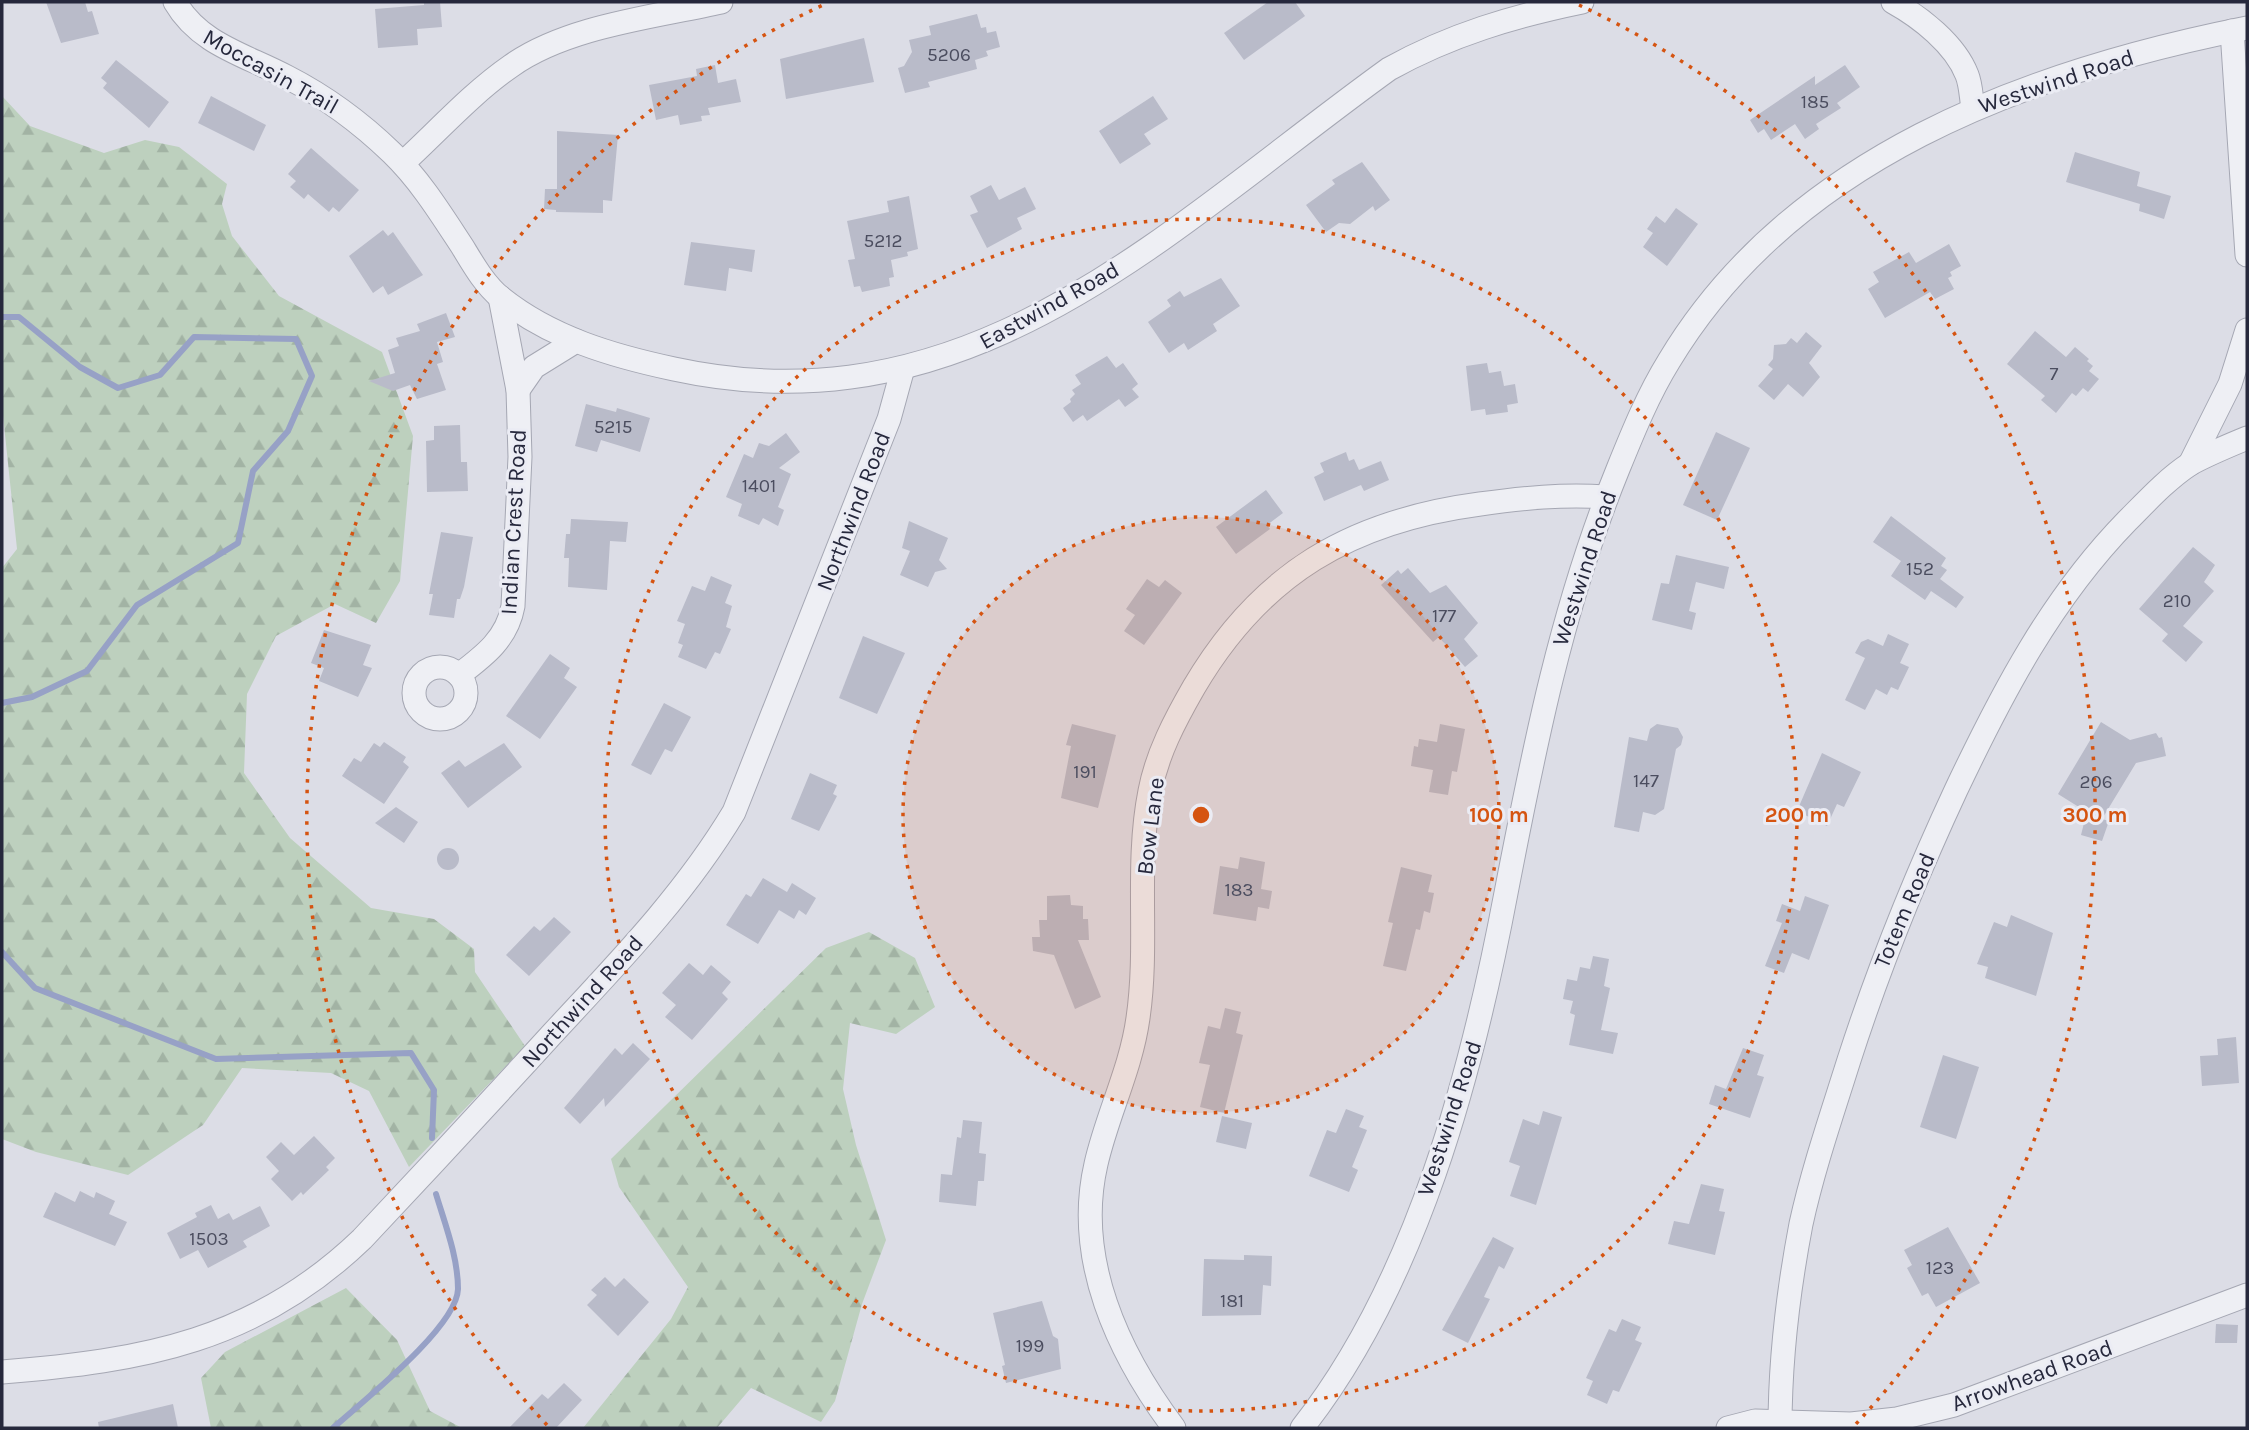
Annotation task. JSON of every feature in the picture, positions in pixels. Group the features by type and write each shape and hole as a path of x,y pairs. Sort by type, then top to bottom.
{"street":[{"name":"Moccasin Trail","path":"175,2 201,34 326,99 366,128 402,163"},
{"path":"402,163 499,74 534,52 569,38 721,2"},
{"name":"Eastwind Road","path":"402,163 431,199 481,276 500,297 576,341 627,359 706,376 764,382 824,380 903,368 964,351 1011,331 1068,299 1185,222 1363,87 1425,49 1475,29 1582,2"},
{"path":"1893,2 1927,26 1960,63 1967,75 1973,108"},
{"path":"2240,30 2247,255"},
{"name":"Westwind Road","path":"1302,1428 1355,1350 1378,1306 1407,1241 1445,1141 1469,1063 1491,976 1554,658 1580,571 1633,431 1668,362 1700,314 1731,276 1781,229 1854,174 1912,137 1973,108 2062,75 2240,30"},
{"name":"Indian Crest Road","path":"459,675 497,643 511,617 520,482 518,390 500,297"},
{"name":"Totem Road","path":"2190,464 2230,384 2247,330"},
{"path":"518,390 534,367 576,341"},
{"name":"Northwind Road","path":"2,1372 104,1362 194,1342 253,1319 297,1294 333,1267 362,1239 602,981 685,884 734,812 889,419 903,368"},
{"name":"Totem Road","path":"1780,1425 1782,1354 1802,1222 1823,1140 1895,927 1995,708 2031,645 2069,589 2109,539 2190,464 2247,438"},
{"name":"Bow Lane","path":"1174,1428 1141,1378 1100,1289 1090,1243 1088,1216 1097,1161 1135,1040 1143,989 1143,853 1150,792 1160,754 1176,718 1237,625 1294,570 1338,544 1385,524 1438,509 1566,495 1606,497"},
{"name":"Arrowhead Road","path":"1728,1428 1755,1421 1780,1425 1851,1424 1897,1419 1954,1405 2247,1295"}],"green space":[{"path":"2,96 30,126 104,153 145,140 179,147 227,184 222,204 232,236 279,296 382,352 413,436 400,581 376,623 335,604 276,636 247,694 244,773 290,838 371,908 434,919 474,949 475,972 525,1046 409,1167 369,1091 331,1073 242,1068 203,1125 128,1175 36,1152 2,1139 2,568 17,549 2,406"},
{"path":"869,932 915,958 935,1007 896,1034 850,1023 843,1089 856,1145 886,1240 862,1304 835,1401 821,1422 751,1388 717,1428 583,1428 671,1319 688,1287 619,1187 611,1159 826,948"},
{"path":"346,1288 397,1340 430,1411 462,1428 211,1428 201,1378 225,1352"}],"building":[{"path":"46,2 85,2 88,12 92,11 99,34 61,43"},
{"path":"424,2 440,2 442,27 417,29 418,45 378,48 375,9 424,5"},
{"path":"1268,2 1295,2 1305,16 1244,60 1224,33"},
{"path":"977,14 981,28 986,27 987,33 996,31 1000,47 986,51 988,56 975,60 977,69 928,82 930,87 905,93 898,68 904,66 912,52 909,40 931,35 929,26"},
{"path":"864,38 874,82 786,99 780,59"},
{"path":"116,60 169,102 149,128 103,88 107,83 101,78"},
{"path":"715,65 718,83 736,79 741,102 708,108 710,115 701,116 702,121 680,125 678,115 656,120 649,85 697,76 696,69"},
{"path":"1845,65 1860,87 1837,103 1841,108 1816,124 1819,129 1805,139 1795,124 1771,140 1764,129 1758,133 1750,120 1815,76 1815,85"},
{"path":"211,96 266,125 254,151 198,123"},
{"path":"1153,96 1168,119 1144,134 1151,144 1120,164 1099,131"},
{"path":"557,131 618,135 612,201 603,200 603,213 556,212 544,209 545,189 557,189"},
{"path":"311,148 359,190 339,212 333,207 329,212 308,194 304,199 290,187 296,181 288,174"},
{"path":"2075,152 2140,172 2137,186 2171,196 2164,219 2139,211 2140,204 2066,182"},
{"path":"1362,162 1390,200 1375,211 1373,206 1350,224 1339,223 1326,232 1306,205 1335,184 1332,180"},
{"path":"991,185 999,200 1025,187 1036,209 1017,218 1022,229 987,248 970,215 978,212 970,196"},
{"path":"909,196 918,249 907,252 908,256 891,260 894,277 889,278 890,286 862,292 860,286 854,287 848,260 855,259 847,221 889,212 887,201"},
{"path":"1676,208 1698,224 1667,266 1643,247 1653,233 1647,229 1656,216 1665,223"},
{"path":"383,230 388,236 393,232 423,275 388,295 383,286 373,293 349,256"},
{"path":"691,242 755,250 752,272 729,268 726,291 684,285"},
{"path":"1949,244 1961,266 1950,272 1952,276 1948,278 1954,289 1935,299 1930,292 1885,318 1868,289 1879,282 1873,272 1909,252 1916,263"},
{"path":"1221,278 1240,306 1213,324 1217,331 1188,350 1184,343 1169,353 1148,322 1171,306 1167,300 1180,291 1184,297"},
{"path":"446,313 455,337 437,342 443,362 437,364 446,390 417,399 410,385 393,391 369,381 395,373 388,350 399,346 396,338 420,331 417,324"},
{"path":"2035,331 2066,357 2075,347 2089,359 2087,361 2093,366 2089,371 2099,379 2088,392 2083,388 2076,396 2072,393 2056,413 2041,400 2045,396 2007,364"},
{"path":"1806,332 1822,346 1809,363 1820,377 1803,397 1788,384 1774,400 1758,386 1773,369 1768,365 1773,359 1774,345 1786,344 1791,338 1797,343"},
{"path":"1107,356 1116,368 1123,363 1138,384 1132,389 1139,397 1125,407 1119,399 1087,421 1083,415 1073,422 1063,408 1071,402 1070,399 1075,394 1072,390 1081,384 1075,375"},
{"path":"1487,363 1489,373 1501,371 1504,386 1515,384 1518,403 1507,405 1508,412 1486,415 1485,409 1471,411 1466,366"},
{"path":"586,404 616,412 617,408 650,418 640,452 601,440 597,452 575,446"},
{"path":"460,425 461,462 467,462 468,491 427,492 426,441 434,440 434,426"},
{"path":"1716,432 1750,448 1717,520 1683,505"},
{"path":"786,433 800,452 779,468 791,474 778,507 784,510 778,526 763,518 759,525 738,516 742,504 726,497 744,454 753,458 759,443 769,446"},
{"path":"1346,452 1349,461 1354,459 1359,470 1381,461 1389,480 1364,491 1361,485 1324,501 1314,477 1324,472 1320,463"},
{"path":"1266,490 1283,513 1267,525 1270,529 1236,554 1216,527"},
{"path":"1891,516 1946,558 1941,566 1947,570 1940,579 1964,597 1956,608 1931,591 1925,600 1891,576 1901,561 1873,542"},
{"path":"571,519 628,522 626,542 610,541 607,590 568,587 569,558 564,558 566,534 570,534"},
{"path":"909,521 948,538 939,560 947,569 935,572 928,587 900,575 910,551 902,548"},
{"path":"441,532 473,537 464,587 460,599 457,599 454,618 429,615 433,594 429,594"},
{"path":"2193,547 2215,565 2204,582 2214,591 2183,626 2203,642 2186,662 2162,641 2168,634 2139,609"},
{"path":"1676,555 1729,567 1724,589 1696,582 1689,611 1696,613 1692,630 1652,620 1661,583 1669,584"},
{"path":"1408,568 1430,593 1446,585 1478,623 1464,639 1478,656 1465,667 1439,637 1433,642 1381,585 1398,570 1401,574"},
{"path":"711,576 732,585 725,603 732,606 726,627 731,629 720,654 715,652 706,669 678,657 683,645 678,643 685,624 677,621 692,586 705,591"},
{"path":"1147,579 1159,587 1165,580 1182,593 1144,645 1124,631 1135,615 1126,609"},
{"path":"324,630 371,645 363,665 372,668 358,697 319,681 324,668 311,663"},
{"path":"1888,634 1909,644 1900,663 1909,667 1898,690 1891,687 1887,695 1876,689 1865,710 1845,700 1865,658 1855,653 1861,642 1868,639 1883,646"},
{"path":"863,636 905,653 877,714 839,698"},
{"path":"550,654 570,668 564,678 577,687 540,739 506,716"},
{"path":"664,703 691,717 672,752 665,749 651,775 631,765"},
{"path":"2101,722 2130,740 2156,733 2159,738 2162,737 2166,756 2136,763 2102,819 2109,821 2102,841 2081,835 2084,823 2076,818 2082,809 2058,794"},
{"path":"1072,724 1116,735 1098,808 1061,798 1071,746 1066,745"},
{"path":"1440,724 1465,729 1457,772 1452,771 1448,795 1429,792 1433,770 1411,766 1414,746 1418,747 1419,739 1437,742"},
{"path":"1657,724 1678,728 1683,737 1681,745 1676,749 1664,809 1655,815 1643,812 1639,832 1614,827 1629,737 1647,741 1650,729"},
{"path":"384,742 406,757 403,762 409,767 384,804 342,776 354,758 361,762 374,743 380,747"},
{"path":"504,743 522,767 468,808 441,773 459,760 465,767"},
{"path":"1822,753 1861,772 1844,807 1837,804 1827,826 1797,811"},
{"path":"810,773 837,785 833,794 837,796 819,831 791,819"},
{"path":"396,807 418,822 404,843 375,823"},
{"path":"448,848 456,851 459,859 456,867 448,870 440,867 437,859 440,851"},
{"path":"1240,857 1265,862 1261,889 1272,891 1269,909 1258,907 1256,921 1213,914 1220,866 1238,869"},
{"path":"1401,867 1432,875 1428,892 1434,893 1430,913 1424,911 1420,930 1416,929 1406,971 1383,966 1393,923 1388,922"},
{"path":"763,878 787,892 792,883 816,898 806,915 799,910 794,919 779,910 758,944 726,925 746,894 751,897"},
{"path":"1070,895 1071,905 1083,906 1083,919 1088,919 1089,940 1078,940 1101,997 1075,1009 1054,955 1033,951 1032,937 1040,937 1039,920 1047,920 1047,896"},
{"path":"1805,896 1829,905 1809,960 1792,953 1784,973 1765,966 1782,923 1776,921 1782,904 1800,911"},
{"path":"2011,915 2053,933 2036,996 1985,978 1988,967 1977,964 1994,922 2007,927"},
{"path":"554,917 571,932 529,976 506,955 534,926 540,931"},
{"path":"1593,956 1609,959 1604,986 1610,988 1601,1030 1618,1033 1613,1054 1569,1045 1575,1015 1570,1013 1573,1001 1563,999 1567,979 1577,981 1580,967 1590,969"},
{"path":"689,963 703,975 711,965 731,982 722,993 728,999 692,1040 665,1017 676,1005 662,993"},
{"path":"1225,1008 1241,1012 1236,1033 1243,1035 1224,1113 1200,1107 1210,1065 1199,1063 1208,1026 1220,1029"},
{"path":"2236,1037 2239,1083 2202,1086 2200,1056 2218,1055 2217,1039"},
{"path":"633,1043 650,1059 605,1107 604,1098 580,1124 564,1108 615,1048 622,1055"},
{"path":"1743,1048 1764,1055 1757,1075 1764,1077 1750,1118 1709,1104 1715,1085 1726,1089"},
{"path":"1943,1055 1979,1067 1956,1139 1920,1127"},
{"path":"1346,1109 1364,1116 1359,1127 1367,1130 1352,1167 1358,1170 1349,1192 1309,1176 1327,1130 1336,1133"},
{"path":"1543,1111 1562,1117 1536,1205 1510,1196 1520,1166 1509,1162 1523,1119 1539,1125"},
{"path":"1222,1116 1252,1123 1246,1149 1216,1142"},
{"path":"963,1120 982,1122 979,1153 986,1154 984,1181 978,1181 976,1206 939,1202 941,1174 952,1175 957,1137 961,1138"},
{"path":"314,1136 335,1158 326,1167 329,1170 303,1195 301,1192 292,1201 271,1179 279,1171 266,1157 281,1142 294,1155"},
{"path":"1701,1184 1724,1189 1719,1211 1725,1212 1715,1255 1668,1244 1674,1221 1689,1224"},
{"path":"80,1191 94,1198 96,1192 115,1201 109,1214 127,1222 115,1246 43,1217 55,1192 75,1202"},
{"path":"211,1205 218,1219 229,1213 233,1220 260,1206 270,1226 243,1241 247,1247 208,1268 198,1250 180,1259 167,1233 197,1217 195,1213"},
{"path":"1948,1227 1980,1283 1936,1307 1928,1293 1922,1296 1907,1268 1912,1265 1904,1250"},
{"path":"1493,1237 1514,1248 1504,1269 1499,1266 1484,1297 1490,1299 1468,1343 1442,1330"},
{"path":"1244,1255 1272,1256 1271,1286 1263,1285 1261,1315 1202,1316 1204,1259 1244,1260"},
{"path":"605,1277 615,1287 624,1278 649,1302 618,1336 587,1305 597,1295 591,1290"},
{"path":"1042,1301 1053,1336 1058,1339 1061,1369 1006,1383 1002,1366 1005,1365 993,1313"},
{"path":"1622,1319 1641,1327 1635,1340 1642,1343 1619,1392 1613,1390 1607,1404 1587,1395 1593,1381 1586,1378 1609,1329 1616,1332"},
{"path":"2216,1324 2238,1325 2237,1343 2215,1343"},
{"path":"564,1383 582,1400 556,1428 509,1428 542,1394 548,1399"},
{"path":"173,1404 178,1428 99,1428 98,1422"}],"waterway":[{"path":"2,317 19,317 80,367 118,388 160,375 194,337 296,339 312,376 288,431 253,471 238,543 137,605 87,671 32,697 2,703"},
{"path":"2,952 35,988 216,1059 411,1053 434,1090 432,1138"},
{"path":"333,1428 426,1343 454,1305 458,1289 456,1265 436,1194"}]}
